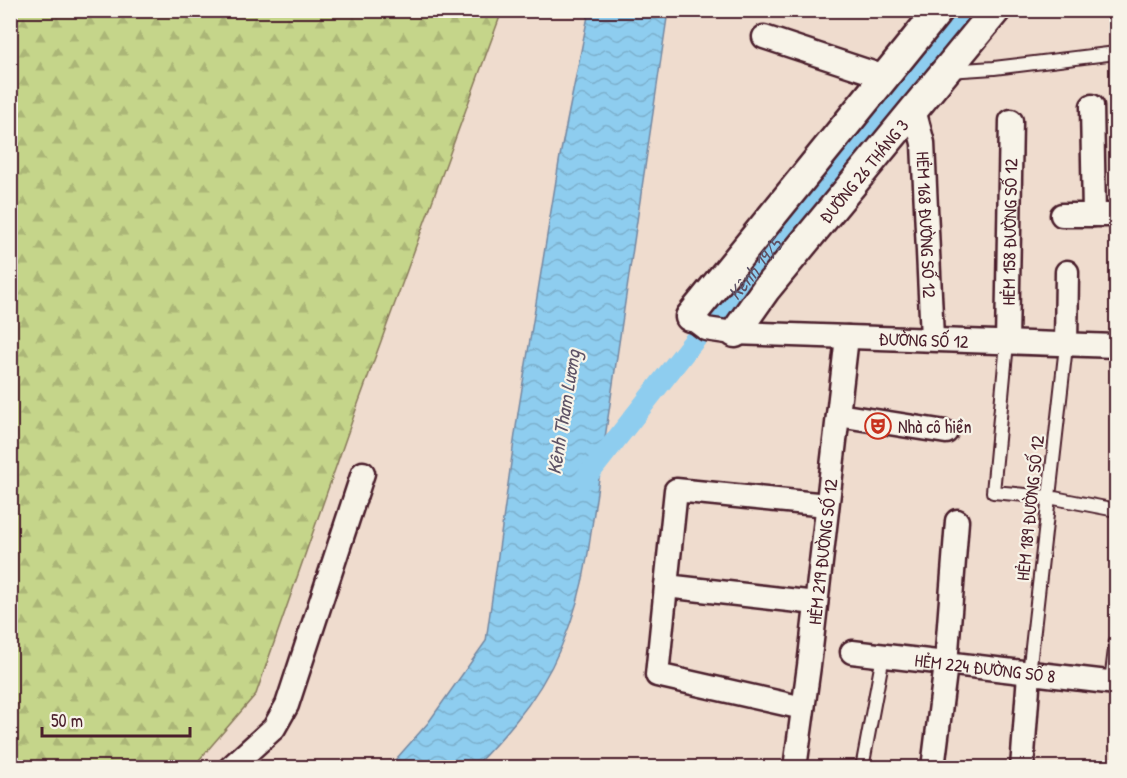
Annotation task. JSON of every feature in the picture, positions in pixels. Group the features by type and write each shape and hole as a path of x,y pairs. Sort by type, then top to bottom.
{"street":[{"path":"690,317 939,10"},
{"name":"ĐƯỜNG 26 THÁNG 3","path":"734,333 766,289 996,10"},
{"path":"764,37 885,77"},
{"path":"1092,106 1094,215"},
{"name":"HẺM 168 ĐƯỜNG SỐ 12","path":"914,110 923,143 932,338"},
{"name":"HẺM 158 ĐƯỜNG SỐ 12","path":"1007,343 1011,121"},
{"path":"1062,215 1116,215"},
{"path":"1066,345 1067,272"},
{"name":"ĐƯỜNG SỐ 12","path":"690,317 706,329 734,333 1116,346"},
{"name":"HẺM 219 ĐƯỜNG SỐ 12","path":"795,768 847,337"},
{"path":"838,415 946,432"},
{"path":"230,768 274,728 287,705 363,473"},
{"path":"803,708 657,675 676,490 827,505"},
{"path":"933,768 946,663 957,521"},
{"path":"666,586 816,603"},
{"name":"HẺM 224 ĐƯỜNG SỐ 8","path":"852,652 1114,683"},
{"path":"1022,768 1029,674"}],"lane":[{"path":"946,71 994,68 1116,53"},
{"path":"1007,343 993,492 1049,497 1116,510"},
{"name":"HẺM 189 ĐƯỜNG SỐ 12","path":"1029,674 1066,345"},
{"path":"1114,683 1116,641"},
{"path":"862,768 883,656"}],"green space":[{"path":"10,11 502,11 358,404 256,694 193,767 11,767"}],"water":[{"name":"Kênh Tham Lương","path":"589,11 668,11 584,576 563,642 542,684 515,722 474,767 389,767 428,723 486,641 518,413 560,156"}],"waterway":[{"name":"Kênh 19/5","path":"585,479 689,347 969,10"}],"place":[{"name":"Nhà cô hiền","path":"878,426"}]}
